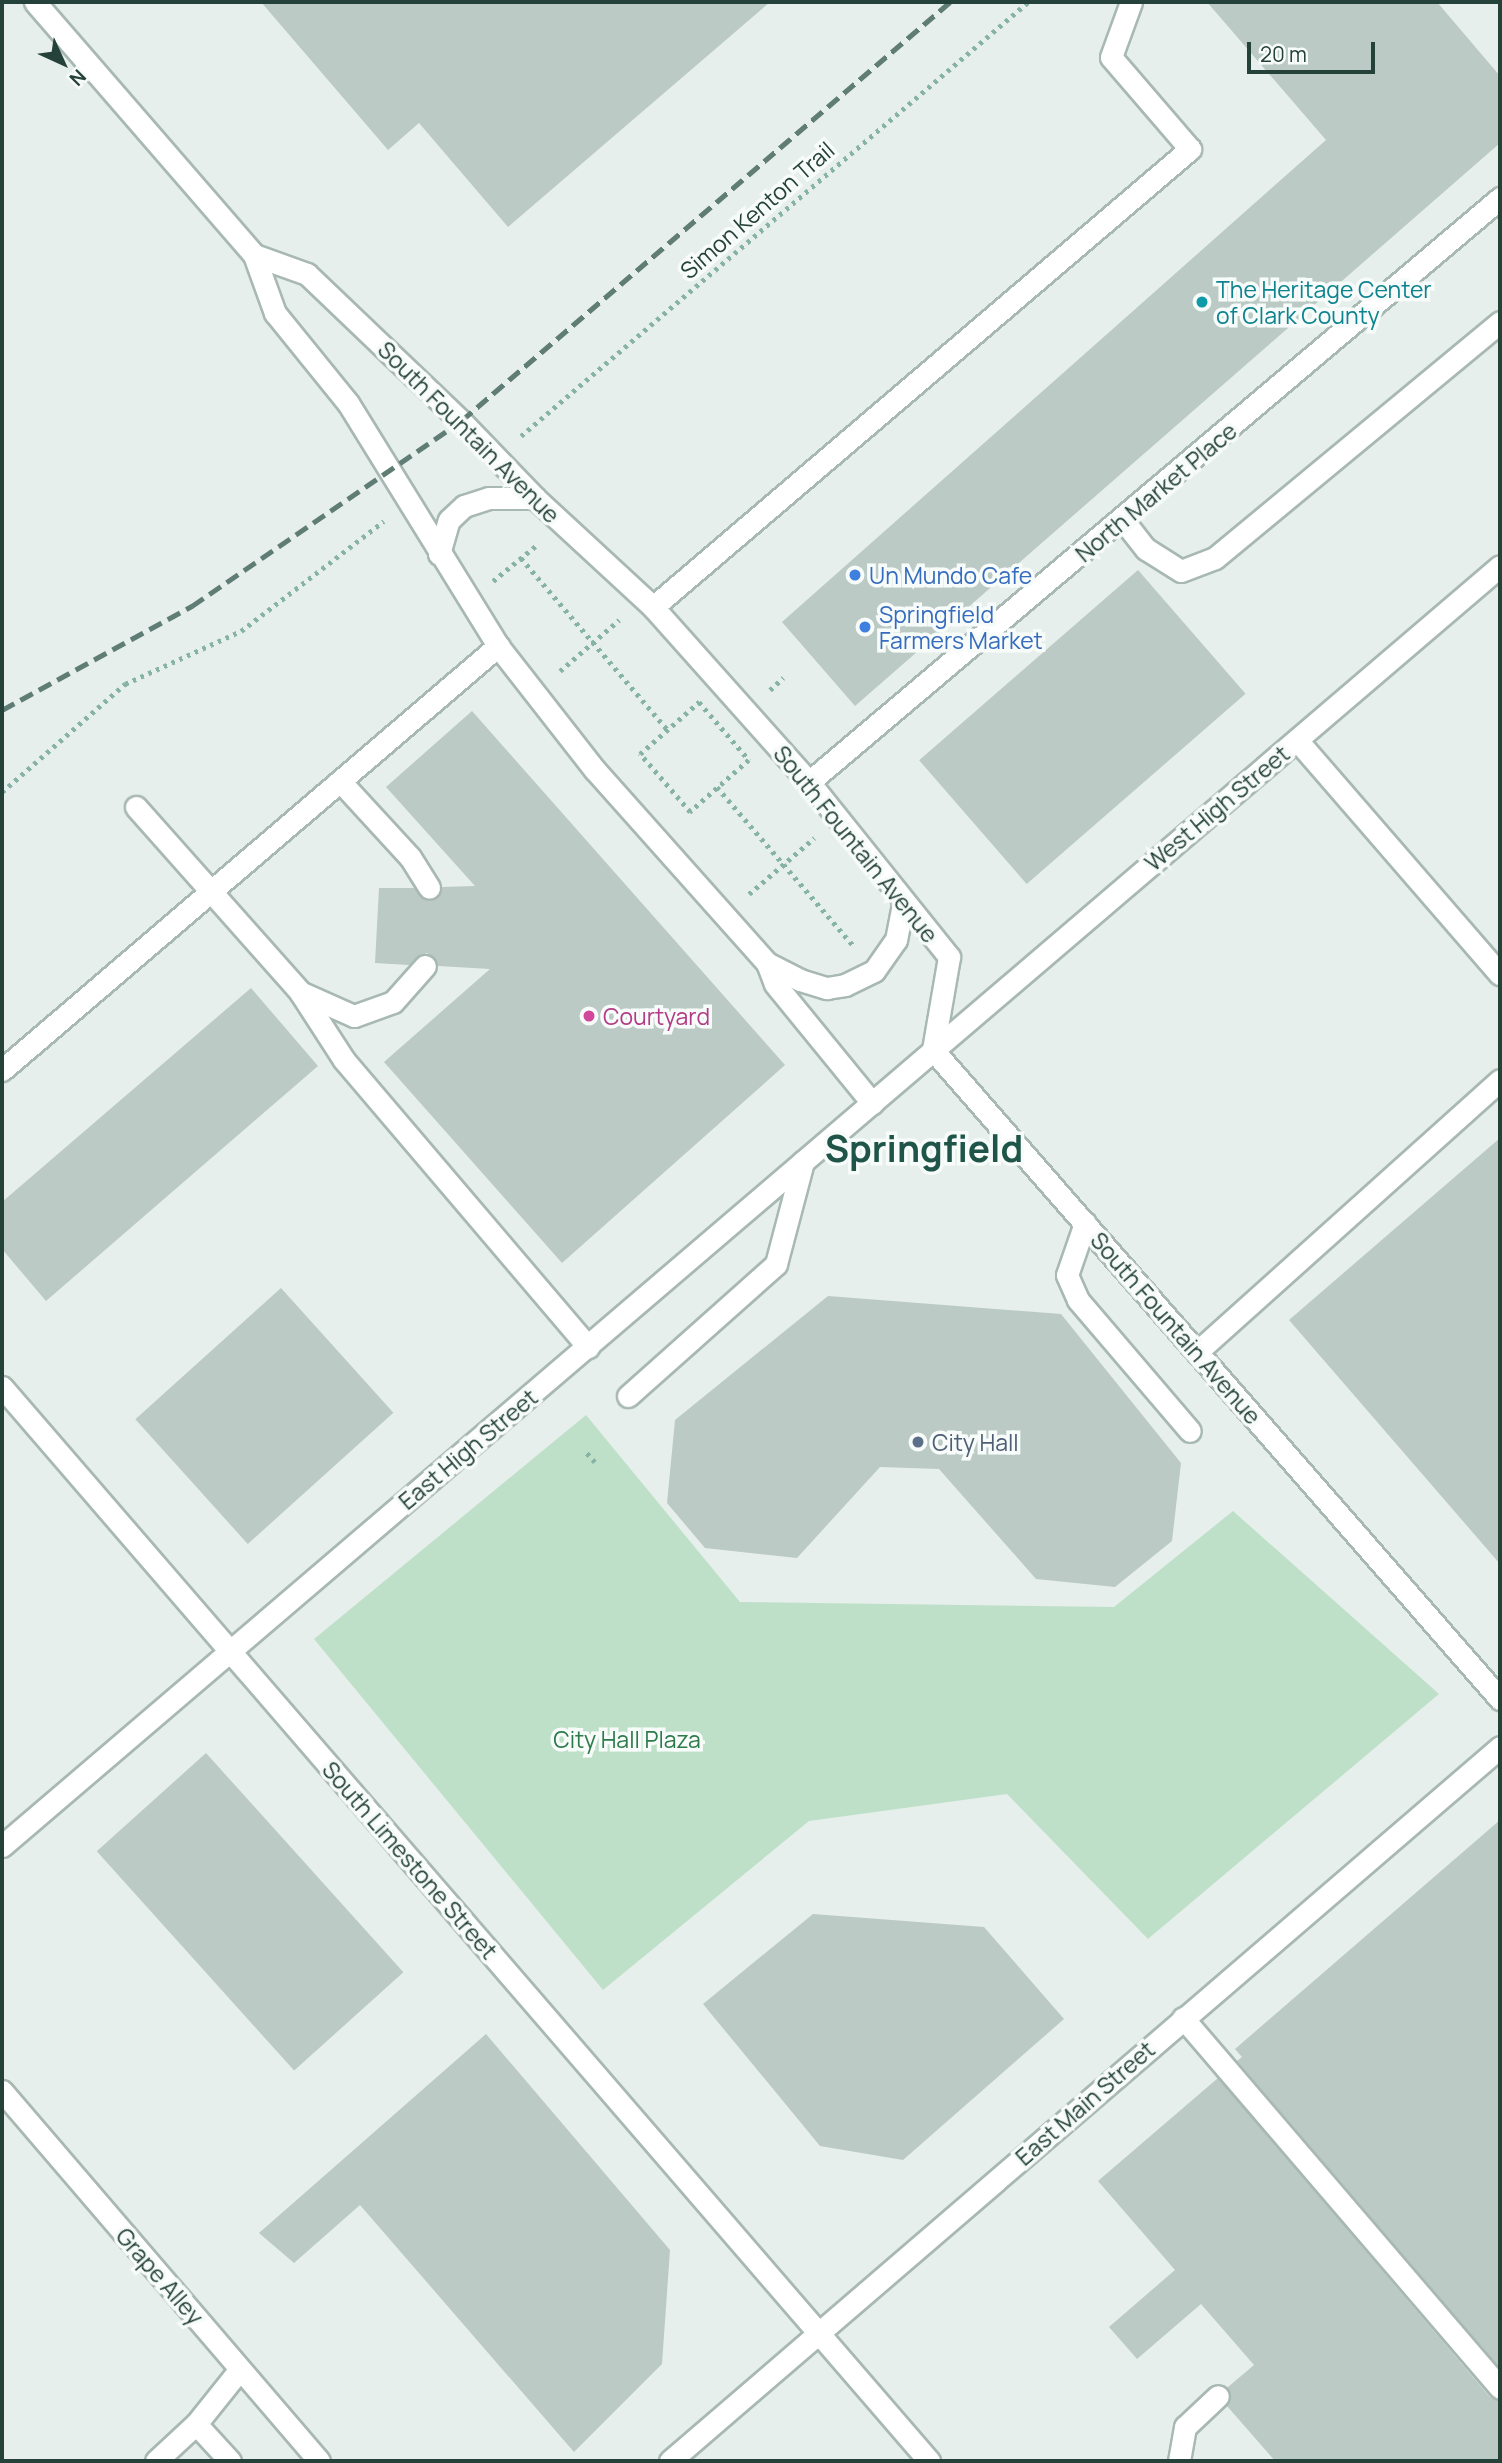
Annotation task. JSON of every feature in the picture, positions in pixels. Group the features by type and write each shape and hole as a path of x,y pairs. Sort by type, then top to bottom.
{"street":[{"name":"South Fountain Avenue","path":"35,2 254,255 275,313 348,403 498,646 595,770 767,963 775,984 872,1103"},
{"path":"653,607 1190,149 1111,57 1131,2"},
{"name":"North Market Place","path":"808,782 1123,520 1500,198"},
{"name":"South Fountain Avenue","path":"254,255 307,274 535,498 653,607 808,782 903,905 949,957 933,1050 1500,1699"},
{"path":"1123,520 1146,549 1181,571 1215,558 1500,322"},
{"path":"439,554 449,520 464,506 489,498 535,498"},
{"name":"West High Street","path":"933,1050 1500,566"},
{"path":"2,1070 498,646"},
{"path":"1297,740 1500,974"},
{"path":"340,781 410,857 429,887"},
{"path":"136,807 300,992 344,1060 588,1347"},
{"path":"767,963 800,980 827,988 845,985 874,971 896,940 903,905"},
{"path":"300,992 354,1017 393,1002 425,966"},
{"name":"East High Street","path":"2,1846 933,1050"},
{"path":"1197,1352 1500,1080"},
{"path":"628,1396 776,1264 803,1162"},
{"path":"1085,1223 1067,1275 1078,1300 1190,1431"},
{"name":"South Limestone Street","path":"2,1387 929,2461"},
{"name":"East Main Street","path":"670,2461 1500,1747"},
{"path":"1183,2018 1500,2388"},
{"name":"Grape Alley","path":"2,2091 319,2461"},
{"path":"156,2461 196,2424 240,2369"},
{"path":"1179,2461 1185,2427 1218,2396"},
{"path":"196,2424 230,2461"}],"path":[{"name":"Simon Kenton Trail","path":"515,441 1028,2"},
{"path":"2,792 125,684 241,631 390,516"},
{"path":"486,587 549,534"},
{"path":"521,558 668,730"},
{"path":"555,675 627,612"},
{"path":"699,702 749,760 717,788 690,812 640,754 699,702"},
{"path":"717,788 860,953"},
{"path":"749,894 818,835"},
{"path":"587,1453 595,1462"}],"green space":[{"name":"City Hall Plaza","path":"586,1415 740,1602 1114,1607 1233,1511 1439,1694 1148,1939 1007,1794 809,1821 603,1990 314,1639"}],"building":[{"path":"261,2 770,2 508,227 419,123 388,150"},
{"path":"1207,2 1437,2 1500,76 1500,143 855,706 782,622 1326,140"},
{"path":"1138,570 1246,694 1027,884 919,760"},
{"name":"Courtyard","path":"472,711 785,1065 562,1263 384,1062 490,969 438,966 427,953 409,965 375,963 379,888 414,888 429,900 442,887 475,886 386,787"},
{"path":"251,988 318,1066 46,1301 2,1249 2,1202"},
{"path":"1500,1138 1500,1564 1289,1320"},
{"path":"281,1288 393,1413 248,1544 135,1419"},
{"name":"City Hall","path":"828,1296 1061,1314 1181,1463 1172,1541 1115,1587 1036,1579 939,1469 880,1467 797,1558 705,1548 667,1503 675,1420"},
{"path":"206,1753 403,1972 294,2071 97,1851"},
{"path":"1500,1820 1500,2368 1237,2061 1242,2057 1235,2049"},
{"path":"813,1914 984,1927 1064,2019 903,2160 820,2146 703,2004"},
{"path":"486,2034 670,2250 662,2364 574,2452 360,2205 294,2263 259,2233"},
{"path":"1218,2078 1490,2397 1500,2401 1500,2461 1275,2461 1227,2406 1228,2387 1254,2365 1201,2304 1137,2359 1109,2327 1175,2270 1098,2181"}],"railway":[{"path":"2,710 192,606 461,421 950,2"}],"place":[{"name":"The Heritage Center of Clark County","path":"1202,302"},
{"name":"Un Mundo Cafe","path":"855,575"},
{"name":"Springfield Farmers Market","path":"865,627"},
{"name":"Courtyard","path":"589,1016"},
{"name":"City Hall","path":"918,1442"}],"district":[{"name":"Springfield","path":"924,1148"}]}
